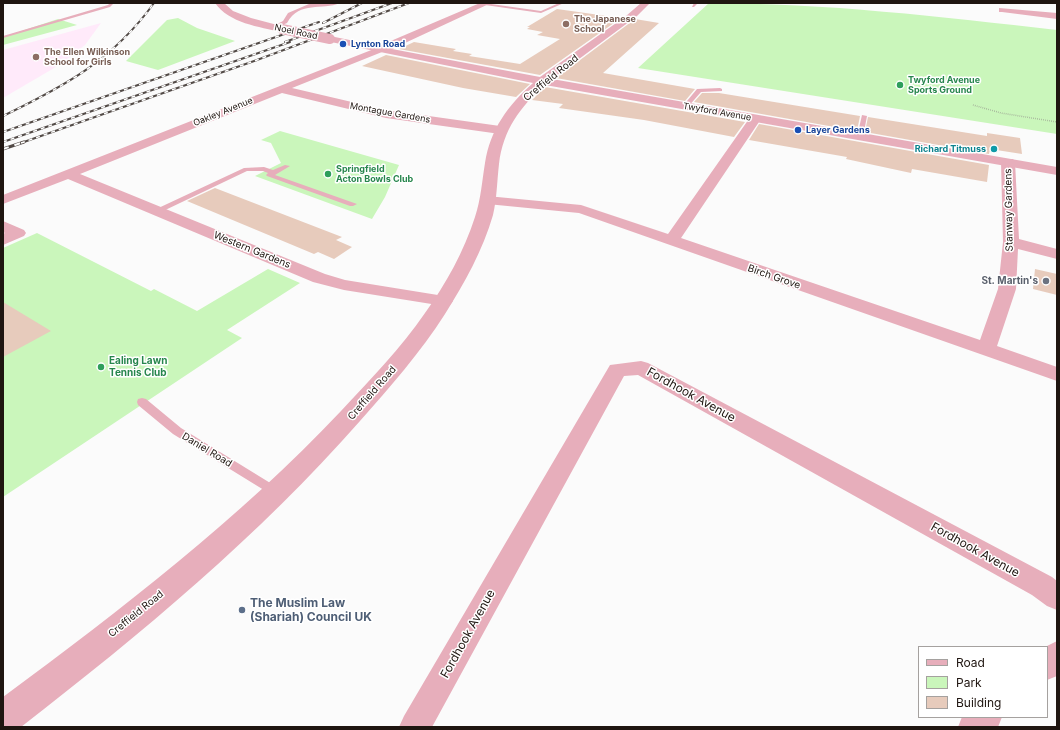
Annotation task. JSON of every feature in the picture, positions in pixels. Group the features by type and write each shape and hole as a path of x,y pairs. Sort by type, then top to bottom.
{"street":[{"name":"Noel Road","path":"219,3 225,10 244,19 379,50"},
{"path":"379,50 486,3"},
{"name":"Creffield Road","path":"3,719 146,607 233,532 276,492 350,418 402,358 444,301 469,252 484,215 491,161 500,130 511,113 543,82 646,3"},
{"path":"1002,10 1057,16"},
{"name":"Twyford Avenue","path":"379,50 543,82 1057,171"},
{"name":"Oakley Avenue","path":"3,200 379,50"},
{"name":"Montague Gardens","path":"281,89 380,113 500,130"},
{"path":"671,241 755,119"},
{"name":"Stanway Gardens","path":"986,350 1007,289 1011,242 1008,162"},
{"name":"Western Gardens","path":"68,174 318,278 344,285 444,301"},
{"name":"Birch Grove","path":"487,200 581,209 1057,374"},
{"path":"3,226 18,233 3,240"},
{"path":"1011,242 1057,254"},
{"name":"Fordhook Avenue","path":"415,727 617,370 641,368 1042,586 1057,597"},
{"path":"1048,664 1057,656"},
{"path":"974,727 985,718"}],"lane":[{"path":"3,37 109,6 112,3"},
{"path":"278,28 285,22 289,14 310,5 338,3"},
{"path":"486,3 541,12 562,3"},
{"path":"686,107 699,90 720,90"},
{"path":"860,137 864,116"},
{"path":"287,166 269,175 353,204"},
{"path":"156,211 246,169 264,169 274,173"},
{"name":"Daniel Road","path":"142,402 177,431 276,492"}],"path":[{"path":"973,105 1001,113 1057,122"}],"shaded area":[{"name":"The Ellen Wilkinson School for Girls","path":"101,23 85,45 61,64 3,98 3,50"}],"green space":[{"name":"Twyford Avenue Sports Ground","path":"709,3 796,5 840,8 1057,30 1057,134 638,68"},
{"path":"178,18 197,28 235,41 158,70 126,61 167,20"},
{"path":"58,19 77,25 3,45 3,37"},
{"name":"Springfield Acton Bowls Club","path":"280,131 399,165 385,197 372,219 255,176 281,163 271,143 261,140"},
{"name":"Ealing Lawn Tennis Club","path":"37,233 151,291 154,289 197,311 268,269 300,283 227,330 242,338 3,497 3,248"}],"building":[{"path":"557,9 621,18 540,75 399,49 414,42 456,49 453,51 472,54 469,56 520,64 560,39 537,35 543,32 527,29 530,27 527,27"},
{"path":"635,19 659,23 603,73 695,89 685,101 556,78"},
{"path":"386,55 530,84 516,97 463,88 362,66"},
{"path":"545,87 745,122 734,137 644,120 559,108 563,104 532,100"},
{"path":"702,93 719,93 860,116 857,131 694,102"},
{"path":"868,117 987,136 987,133 1020,138 1022,154 990,149 989,154 865,132"},
{"path":"759,124 989,165 987,182 912,169 911,173 846,159 847,157 749,140"},
{"path":"215,188 342,237 336,240 352,247 334,259 318,252 314,254 187,201"},
{"name":"St. Martin's","path":"1035,269 1057,274 1057,295 1033,289"},
{"path":"3,302 51,331 3,357"}],"railway":[{"path":"3,116 47,94 86,70 105,56 138,23 154,3"},
{"path":"323,23 362,3"},
{"path":"285,42 392,3"},
{"path":"21,143 257,60 409,3"},
{"path":"3,132 319,22"},
{"path":"3,142 290,42"},
{"path":"3,149 21,143"}],"place":[{"name":"The Japanese School","path":"566,24"},
{"name":"Lynton Road","path":"343,44"},
{"name":"The Ellen Wilkinson School for Girls","path":"36,57"},
{"name":"Twyford Avenue Sports Ground","path":"900,85"},
{"name":"Layer Gardens","path":"798,130"},
{"name":"Richard Titmuss","path":"994,149"},
{"name":"Springfield Acton Bowls Club","path":"328,174"},
{"name":"St. Martin's","path":"1046,281"},
{"name":"Ealing Lawn Tennis Club","path":"101,367"},
{"name":"The Muslim Law (Shariah) Council UK","path":"242,610"}]}
